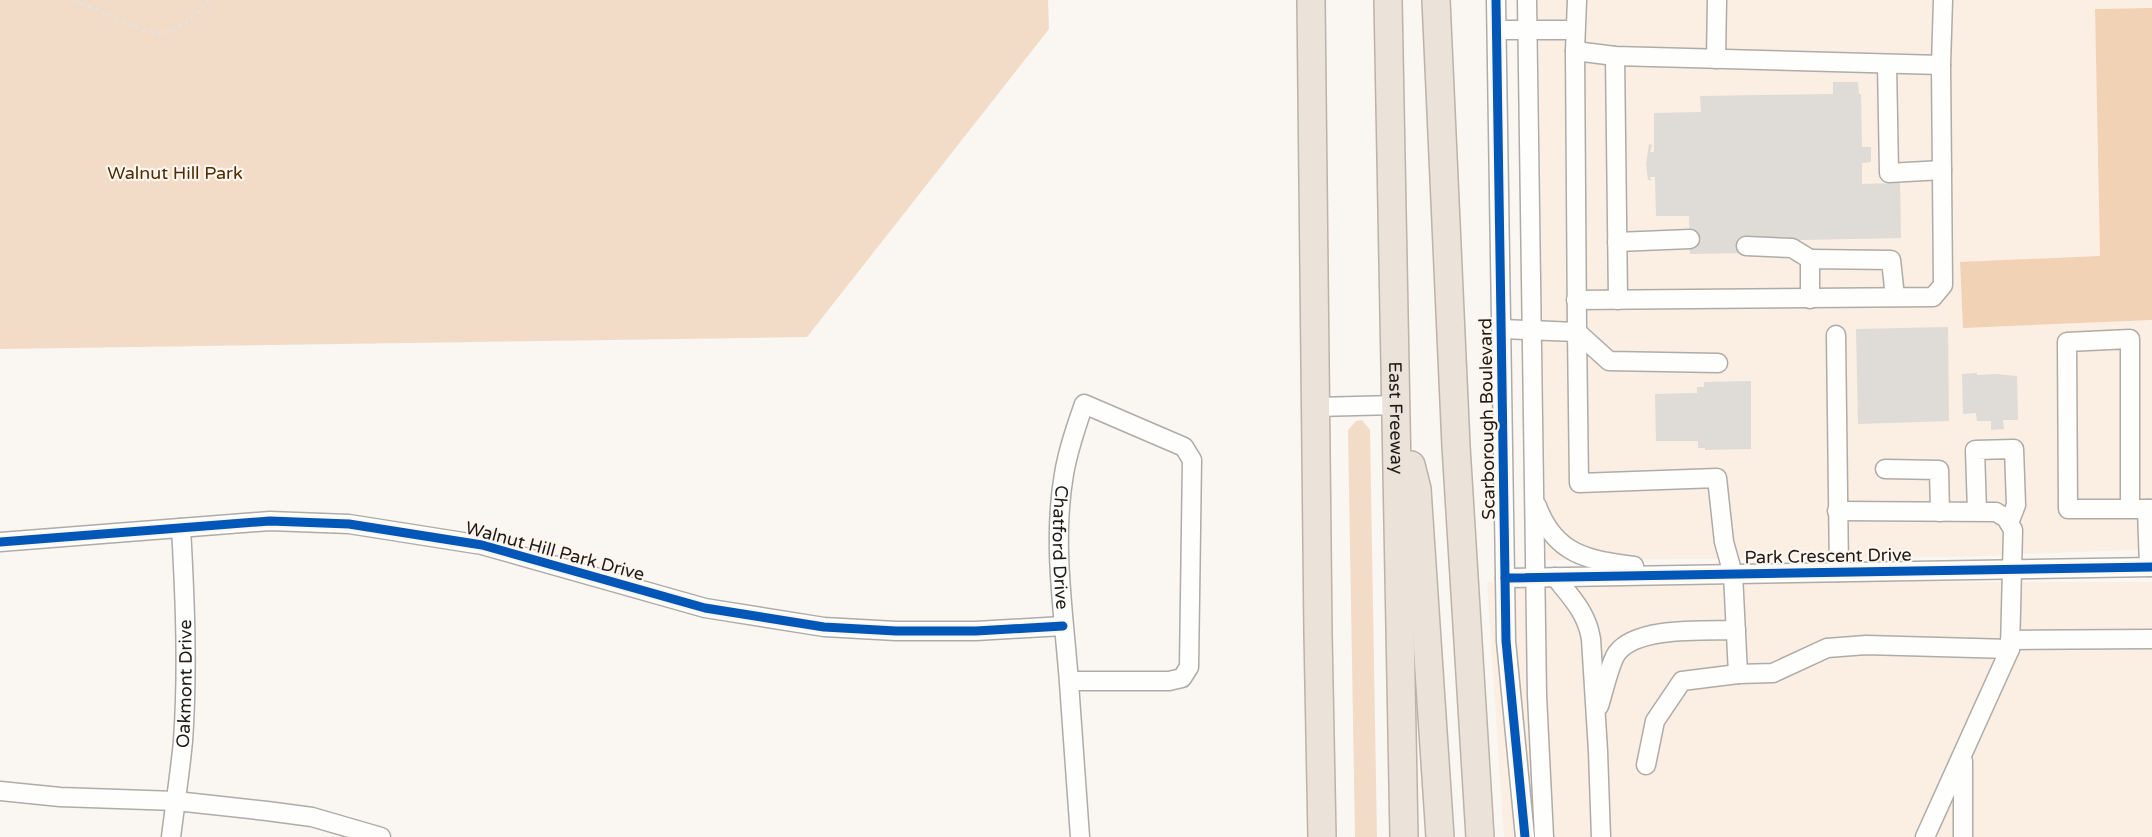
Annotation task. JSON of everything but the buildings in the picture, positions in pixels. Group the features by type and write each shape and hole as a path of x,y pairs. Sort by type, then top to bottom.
{"highway":[{"path":"1311,0 1318,633 1323,837"},
{"name":"East Freeway","path":"1388,0 1404,837"},
{"path":"1436,0 1456,446 1480,837"},
{"path":"1396,405 1417,489 1440,837"},
{"path":"1462,517 1464,837"},
{"path":"1313,837 1318,633"}],"street":[{"name":"Scarborough Boulevard","path":"1496,0 1506,641 1525,837"},
{"path":"1527,0 1537,696 1544,837"},
{"path":"1577,0 1575,30 1576,300 1579,483 1717,478 1724,542 1733,574 1738,674"},
{"path":"1716,59 1717,0"},
{"path":"1576,300 1933,297 1943,285 1941,65 1943,0"},
{"path":"1497,30 1575,30"},
{"path":"1575,51 1615,56 1941,65"},
{"path":"1615,56 1618,300"},
{"path":"1887,64 1889,173 1942,170"},
{"path":"1617,242 1690,239"},
{"path":"1746,246 1792,248 1810,259 1891,260 1895,297"},
{"path":"1810,259 1810,299"},
{"path":"1502,329 1577,332 1609,362 1718,363"},
{"path":"1836,335 1839,572"},
{"path":"2143,509 2068,509 2067,342 2130,339 2143,509 2150,567"},
{"name":"Chatford Drive","path":"1069,681 1169,681 1182,678 1189,667 1192,460 1184,447 1084,404 1072,439 1064,475 1060,522 1063,626 1080,837"},
{"path":"1316,407 1396,405"},
{"path":"1977,511 1975,450 2014,449 2016,505 2009,523"},
{"path":"1885,469 1939,470 1940,512"},
{"path":"1534,497 1539,514 1550,531 1564,545 1583,557 1689,574"},
{"path":"1837,511 1996,512 2007,519 2013,530 2010,644 1925,837"},
{"name":"Walnut Hill Park Drive","path":"0,542 270,521 349,524 482,545 705,608 824,627 896,631 975,631 1063,626"},
{"name":"Oakmont Drive","path":"171,837 183,741 185,689 185,604 181,528"},
{"name":"Park Crescent Drive","path":"1505,578 2150,567"},
{"path":"1555,577 1579,606 1589,625 1598,751 1601,837"},
{"path":"1595,719 1616,654 1633,639 1656,634 1736,630"},
{"path":"1646,765 1655,721 1682,681 1738,674 1773,673 1827,648 1866,645 2010,644 2152,639"},
{"path":"1963,754 1963,837"},
{"path":"0,791 60,797 176,801 312,817 381,837"}],"path":[{"path":"74,0 148,32 159,34 173,30 189,20 210,0"}],"shaded area":[{"path":"1538,0 2152,0 2152,8 2095,9 2100,257 1960,263 1963,328 2152,320 2152,549 1954,557 1546,560"},
{"path":"2152,8 2152,320 1963,328 1960,262 2100,256 2095,9"},
{"path":"1487,582 2152,582 2152,837 1504,837"}],"green space":[{"name":"Walnut Hill Park","path":"0,0 1048,0 1049,29 807,337 0,349"},
{"path":"1362,420 1370,430 1377,837 1355,837 1348,430 1356,421"}],"cycle path":[{"path":"1496,0 1506,641 1525,837"},
{"path":"0,542 270,521 349,524 482,545 705,608 824,627 896,631 976,631 1063,626"},
{"path":"1505,578 2152,567"}]}
